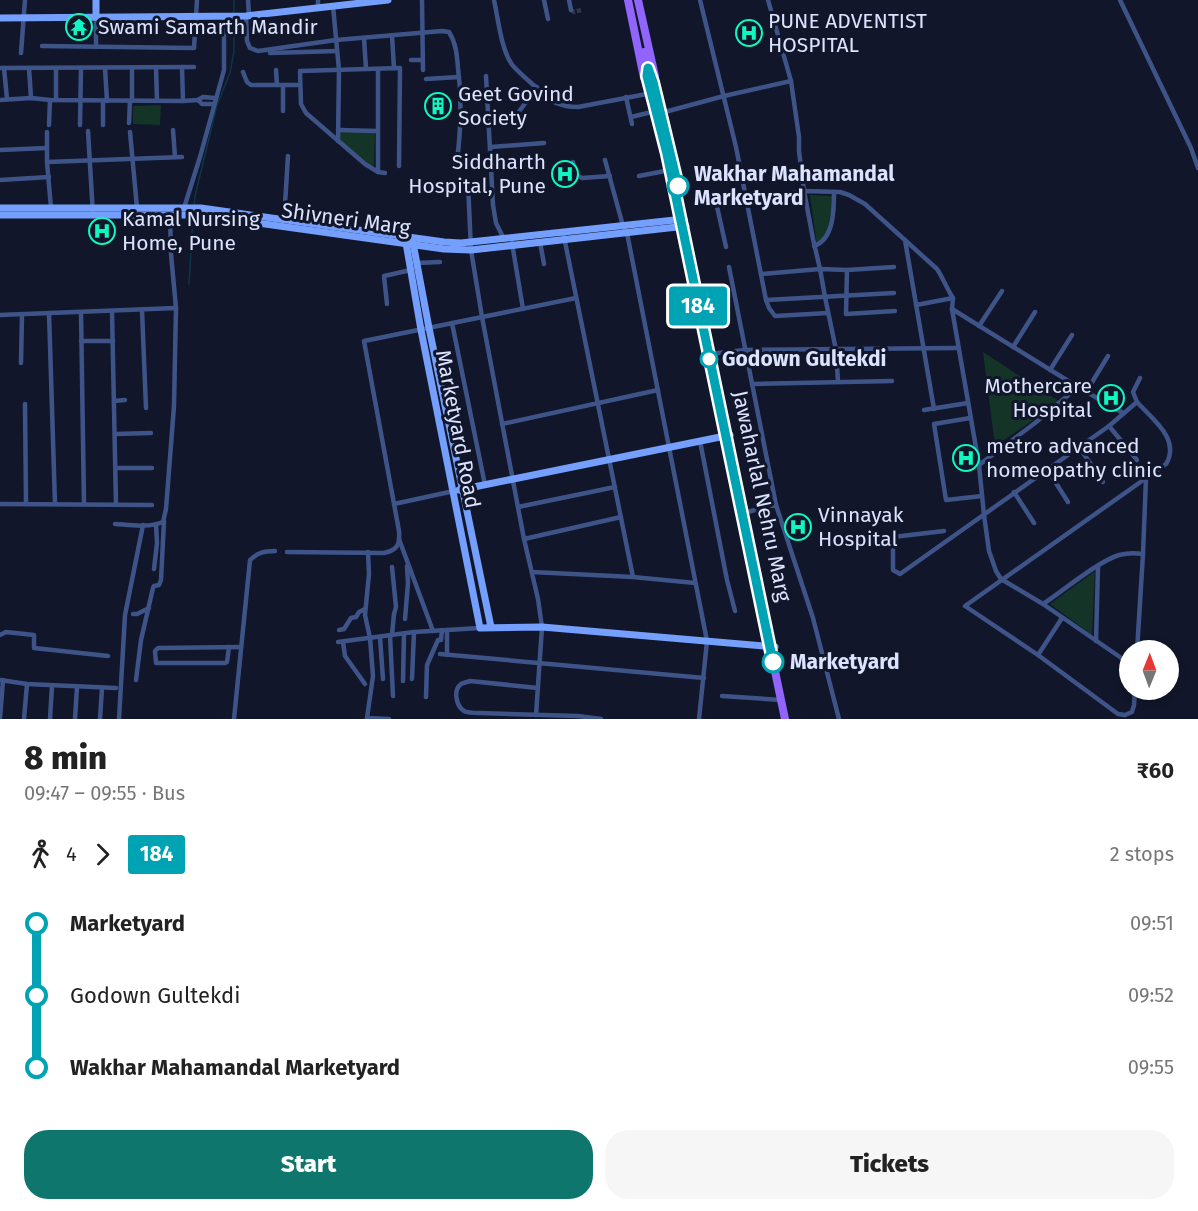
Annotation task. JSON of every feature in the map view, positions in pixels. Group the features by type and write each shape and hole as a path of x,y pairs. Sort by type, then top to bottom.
{"main road":[{"path":"630,0 651,82"},
{"name":"Jawaharlal Nehru Marg","path":"630,0 644,78 651,82 659,112 790,719"},
{"name":"Jawaharlal Nehru Marg","path":"638,0 655,76 651,82 652,93 659,112 683,223"},
{"name":"Jawaharlal Nehru Marg","path":"728,436 747,512 785,719"}],"street":[{"path":"21,53 25,0"},
{"path":"96,0 96,47"},
{"path":"42,46 194,48 197,0"},
{"path":"248,0 245,16 247,41 250,48 258,51 336,40 449,32 456,50 461,122 457,161 454,164"},
{"path":"0,18 245,16 318,4 333,6 388,0"},
{"path":"422,0 423,70"},
{"path":"494,0 511,63 555,103 578,107 652,93"},
{"path":"544,0 548,19"},
{"path":"569,0 571,10"},
{"path":"700,0 736,147 769,309 776,316 828,313"},
{"path":"768,0 791,81 804,191 836,350 838,382"},
{"path":"1120,0 1191,148 1198,168"},
{"path":"333,6 339,70 338,141"},
{"path":"187,210 213,104 224,70 226,16"},
{"path":"392,36 393,68"},
{"path":"364,38 366,69"},
{"path":"270,53 337,51"},
{"path":"411,60 423,60"},
{"path":"156,67 157,101"},
{"path":"182,67 183,101"},
{"path":"7,99 2,68 194,67"},
{"path":"29,68 31,98"},
{"path":"49,125 56,68"},
{"path":"80,125 81,68"},
{"path":"103,125 105,68"},
{"path":"129,123 132,68"},
{"path":"386,173 378,172 365,164 306,113 301,104 300,71 400,68 399,166"},
{"path":"378,69 378,172"},
{"path":"276,70 283,111"},
{"path":"243,72 249,84 300,85"},
{"path":"486,76 493,205 496,223 509,240 523,309"},
{"path":"426,79 459,77"},
{"path":"631,117 791,81"},
{"path":"518,112 537,87"},
{"path":"0,100 31,98 183,101 198,100 203,97 215,98"},
{"path":"626,98 632,124"},
{"path":"198,100 202,104 213,104"},
{"path":"172,130 175,157"},
{"path":"338,130 377,131"},
{"path":"88,131 93,211"},
{"path":"47,132 51,207"},
{"path":"130,132 137,208"},
{"path":"491,147 544,143"},
{"path":"0,150 47,148"},
{"path":"285,220 288,156"},
{"path":"47,162 182,157"},
{"path":"605,160 627,233 707,641 699,719"},
{"path":"573,162 576,176 582,178 610,176"},
{"path":"639,176 670,170"},
{"path":"0,180 49,177"},
{"path":"468,183 470,246 542,627 536,715"},
{"path":"726,248 716,202 804,191 840,192 865,204 937,269 953,298 952,309 957,348 979,465 989,551 993,562 1001,579 1043,604 1119,657"},
{"path":"814,246 820,244 827,236 833,212 834,192"},
{"name":"Shivneri Marg","path":"0,215 51,207 170,215 187,210"},
{"name":"Shivneri Marg","path":"0,208 26,211 93,211 137,208 200,211 285,220 409,241"},
{"name":"Shivneri Marg","path":"200,211 409,241 444,242 470,246 509,240 627,233 683,223"},
{"path":"136,680 141,640 153,588 159,585 161,580 174,406 176,308 170,215"},
{"name":"Shivneri Marg","path":"509,240 540,242 623,225 683,223"},
{"path":"564,236 633,577"},
{"path":"905,240 934,408"},
{"name":"Marketyard Road","path":"409,241 416,263 425,329"},
{"name":"Marketyard Road","path":"409,241 411,270 458,491 491,627"},
{"path":"540,242 544,264"},
{"path":"416,263 440,262"},
{"path":"729,267 776,505 813,618 839,719"},
{"path":"761,274 820,269 894,267"},
{"path":"387,304 384,276 411,270"},
{"path":"847,270 846,314 895,311"},
{"path":"979,326 1002,291"},
{"path":"766,300 894,293"},
{"path":"433,631 399,539 364,341 576,298"},
{"path":"916,305 953,298"},
{"path":"0,315 176,308"},
{"path":"952,309 1123,413"},
{"path":"142,310 146,408"},
{"path":"112,311 117,505"},
{"path":"81,312 84,504"},
{"path":"1013,347 1035,312"},
{"path":"49,313 55,504"},
{"path":"21,363 22,314"},
{"path":"452,323 485,485"},
{"path":"1050,370 1072,335"},
{"path":"81,341 112,341"},
{"path":"711,353 745,350 957,348"},
{"path":"1086,392 1108,356"},
{"path":"1134,700 1132,712 1125,715 1118,714 1038,655 965,606 1166,464 1171,453 1167,435 1137,402 1134,392 1140,378"},
{"path":"752,384 892,381"},
{"path":"979,465 1078,387"},
{"path":"502,424 658,390"},
{"path":"114,401 125,400"},
{"path":"893,537 893,570 900,574 1109,426 1137,402"},
{"path":"25,404 27,504"},
{"path":"924,410 968,404"},
{"path":"970,418 934,424 946,500 982,496"},
{"path":"1109,426 1137,460"},
{"path":"115,434 151,433"},
{"path":"394,504 728,436"},
{"path":"700,441 735,611"},
{"path":"1079,447 1103,482"},
{"path":"116,468 152,468"},
{"path":"1047,470 1068,502"},
{"path":"1138,640 1146,478"},
{"path":"518,507 615,487"},
{"name":"Marketyard Road","path":"458,491 480,628"},
{"path":"1014,492 1034,523"},
{"path":"0,504 152,505"},
{"path":"747,512 776,505"},
{"path":"525,539 621,517"},
{"path":"115,524 156,524 163,522 164,518"},
{"path":"154,569 157,543 156,524"},
{"path":"119,719 125,615 143,525"},
{"path":"860,541 944,531"},
{"path":"287,552 384,553 396,548 399,539"},
{"path":"234,719 250,561 255,555 275,551"},
{"path":"368,552 369,574 365,609 373,676 367,718 389,719"},
{"path":"1043,604 1118,555 1143,554"},
{"path":"405,619 408,564"},
{"path":"1096,641 1098,566"},
{"path":"392,567 396,607 391,635 393,696"},
{"path":"532,572 695,582"},
{"path":"133,614 149,608"},
{"path":"339,630 344,629 351,618 357,617 359,612 365,609"},
{"path":"1038,655 1062,618"},
{"path":"366,684 345,656 340,642 414,632 491,627 542,627 773,647"},
{"path":"445,630 447,655"},
{"path":"426,697 427,665 445,630"},
{"path":"0,635 6,632 34,635 34,648 108,656"},
{"path":"412,679 414,632"},
{"path":"403,681 404,634"},
{"path":"380,637 383,679"},
{"path":"229,647 227,663 156,663 155,658 155,651 158,648 229,647 241,647"},
{"path":"440,654 704,678"},
{"path":"0,718 1,680 52,686 116,688"},
{"path":"538,688 470,681 458,687 456,698 458,705 467,712 601,719"},
{"path":"24,719 27,684"},
{"path":"50,719 52,686"},
{"path":"75,719 77,687"},
{"path":"100,719 102,688"},
{"path":"722,696 781,700"}],"green space":[{"path":"161,105 160,125 133,124 133,106"},
{"path":"340,131 375,132 374,165 371,166 340,141"},
{"path":"810,195 834,196 830,229 817,246"},
{"path":"983,352 1060,402 995,446"},
{"path":"1095,571 1092,635 1050,604"}],"waterway":[{"path":"234,0 234,13"},
{"path":"194,206 217,105 230,73 234,51 234,18"},
{"path":"189,284 193,216"}],"tunnel":[{"path":"571,10 574,12 581,10"}],"bus line":[{"name":"184","path":"678,186 648,68 647,76 667,154 773,662"}],"place":[{"name":"Swami Samarth Mandir","path":"79,27"},
{"name":"PUNE ADVENTIST HOSPITAL","path":"749,33"},
{"name":"Geet Govind Society","path":"438,106"},
{"name":"Siddharth Hospital, Pune","path":"565,174"},
{"name":"Wakhar Mahamandal Marketyard","path":"678,186"},
{"name":"Kamal Nursing Home, Pune","path":"102,231"},
{"name":"Godown Gultekdi","path":"709,359"},
{"name":"Mothercare Hospital","path":"1111,398"},
{"name":"metro advanced homeopathy clinic","path":"966,458"},
{"name":"Vinnayak Hospital","path":"798,527"},
{"name":"Marketyard","path":"773,662"}]}
